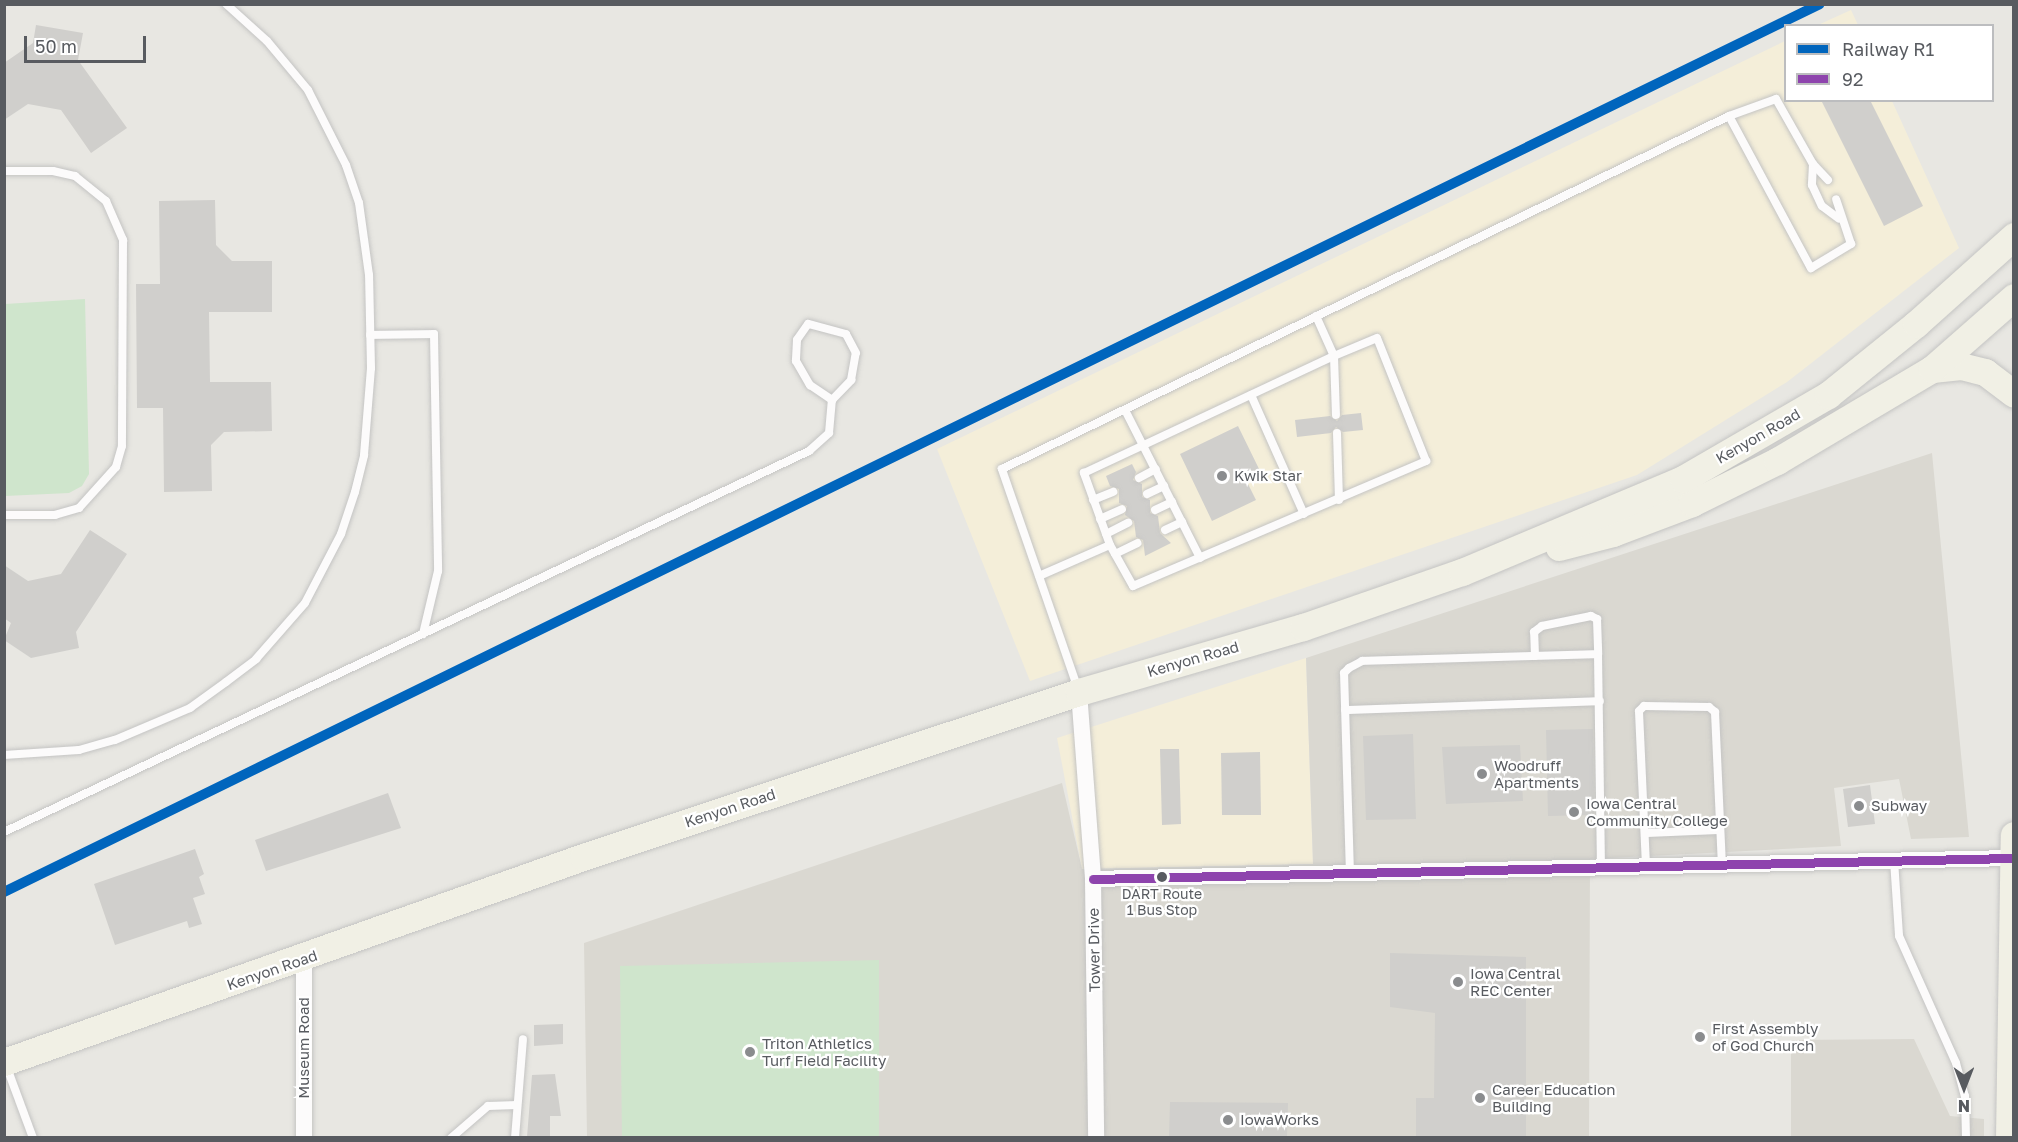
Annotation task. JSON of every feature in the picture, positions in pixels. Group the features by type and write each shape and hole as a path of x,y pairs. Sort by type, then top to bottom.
{"main road":[{"name":"Kenyon Road","path":"5,1062 304,959 583,856 1079,692 1303,627 1462,572 1683,479 1828,395 1916,324 2013,236"},
{"name":"Kenyon Road","path":"1462,572 1612,533 1692,503 1777,461 1932,369 2013,297"},
{"path":"1932,369 1961,366 1985,372 2013,394"},
{"path":"2009,1137 2013,835"}],"street":[{"name":"Tower Drive","path":"1079,692 1093,879 1096,1137"},
{"path":"1093,879 2013,858"},
{"name":"Museum Road","path":"304,959 304,1137"}],"lane":[{"path":"4,755 80,750 155,726 226,682 281,630 323,573 355,492 368,420 370,335 367,243 346,165 309,90 267,40 225,4"},
{"path":"1079,692 1002,469 1729,116 1776,99 1813,164 1828,180"},
{"path":"1729,116 1811,268 1851,244 1839,219 1836,199"},
{"path":"1813,164 1812,185 1822,206 1839,219"},
{"path":"4,171 53,171 91,186 117,221 123,265 122,446 116,467 80,508 55,515 4,515"},
{"path":"1316,316 1334,356 1336,415"},
{"path":"4,832 809,451 828,434 832,400 851,380 856,353 846,334 808,324 797,340 796,361 810,385 832,400"},
{"path":"370,335 434,334 438,571 423,634"},
{"path":"1377,338 1426,461 1339,500 1133,585 1110,545 1084,473 1334,356 1377,338"},
{"path":"1251,395 1304,514"},
{"path":"1125,410 1200,558"},
{"path":"1337,433 1339,500"},
{"path":"1139,478 1156,469"},
{"path":"1147,494 1164,486"},
{"path":"1093,500 1113,492"},
{"path":"1155,510 1172,502"},
{"path":"1100,519 1122,509"},
{"path":"1165,530 1182,522"},
{"path":"1106,534 1128,523"},
{"path":"1115,554 1138,543"},
{"path":"1039,576 1110,545"},
{"path":"1535,656 1534,632 1542,626 1591,616 1597,619 1601,867"},
{"path":"1350,874 1344,673 1362,661 1598,654"},
{"path":"1345,710 1600,701"},
{"path":"1646,866 1639,711 1644,706 1709,707 1715,712 1722,865"},
{"path":"1645,833 1720,830"},
{"path":"1894,860 1899,936 1956,1063 1965,1096 1966,1137"},
{"path":"515,1137 523,1039"},
{"path":"5,1062 33,1137"},
{"path":"451,1137 488,1106 517,1106"}],"shaded area":[{"path":"1851,10 1858,24 1820,24"},
{"path":"1784,41 1784,102 1892,102 1959,248 1787,382 1637,475 1030,681 937,449"},
{"name":"Iowa Central Community College","path":"1932,453 1969,837 1911,839 1899,779 1834,788 1841,846 1590,859 1589,1137 587,1137 584,943 1062,783 1082,869 1313,864 1306,658"},
{"path":"1306,658 1313,864 1082,869 1057,738"},
{"path":"1914,1039 1950,1116 1984,1119 1984,1137 1791,1138 1791,1040"}],"green space":[{"path":"85,299 89,474 82,486 69,493 5,496 5,304"},
{"name":"Triton Athletics Turf Field Facility","path":"879,960 879,1137 622,1137 620,966"}],"building":[{"path":"36,25 83,33 78,60 127,128 91,153 61,110 28,104 4,120 4,63 33,43"},
{"path":"1822,102 1871,102 1923,206 1884,226"},
{"path":"215,200 216,245 232,261 272,261 272,312 209,312 210,382 271,382 272,431 224,432 211,445 212,491 164,492 163,408 137,408 136,284 160,284 159,201"},
{"name":"Kwik Star","path":"1361,413 1363,430 1343,432 1336,427 1331,433 1297,437 1295,420 1330,416 1337,421 1342,415"},
{"name":"Kwik Star","path":"1238,426 1261,473 1246,480 1256,500 1212,521 1180,454"},
{"path":"1132,464 1136,472 1133,480 1142,484 1142,497 1150,500 1150,513 1158,516 1160,533 1171,543 1145,556 1143,540 1136,537 1134,521 1125,515 1127,506 1119,503 1119,489 1110,486 1106,476"},
{"path":"90,530 127,554 76,632 79,648 31,658 4,640 11,623 4,618 4,565 28,581 61,574"},
{"path":"1593,729 1594,815 1548,816 1546,730"},
{"path":"1413,734 1416,819 1366,820 1363,736"},
{"path":"1520,745 1523,801 1446,804 1442,747"},
{"path":"1160,749 1179,749 1181,824 1162,825"},
{"path":"1260,752 1261,815 1222,815 1221,753"},
{"name":"Subway","path":"1870,785 1875,824 1848,827 1843,789"},
{"path":"388,793 401,828 266,871 255,840"},
{"path":"195,849 204,874 199,877 205,894 193,898 202,924 189,928 187,921 115,945 94,884"},
{"name":"Iowa Central REC Center","path":"1390,953 1526,957 1526,1137 1416,1137 1416,1098 1434,1098 1435,1013 1390,1007"},
{"path":"563,1024 563,1044 534,1046 534,1025"},
{"path":"555,1074 561,1116 550,1116 550,1137 527,1137 532,1075"},
{"name":"IowaWorks","path":"1170,1102 1288,1103 1287,1137 1169,1137"}],"rail line":[{"name":"R1","path":"4,892 1820,4"}],"transit line":[{"name":"92","path":"1093,879 2014,858"}],"place":[{"name":"Kwik Star","path":"1222,476"},
{"name":"Woodruff Apartments","path":"1482,774"},
{"name":"Subway","path":"1859,806"},
{"name":"Iowa Central Community College","path":"1574,812"},
{"name":"DART Route 1 Bus Stop","path":"1162,877"},
{"name":"Iowa Central REC Center","path":"1458,982"},
{"name":"First Assembly of God Church","path":"1700,1037"},
{"name":"Triton Athletics Turf Field Facility","path":"750,1052"},
{"name":"Career Education Building","path":"1480,1098"},
{"name":"IowaWorks","path":"1228,1120"}]}
